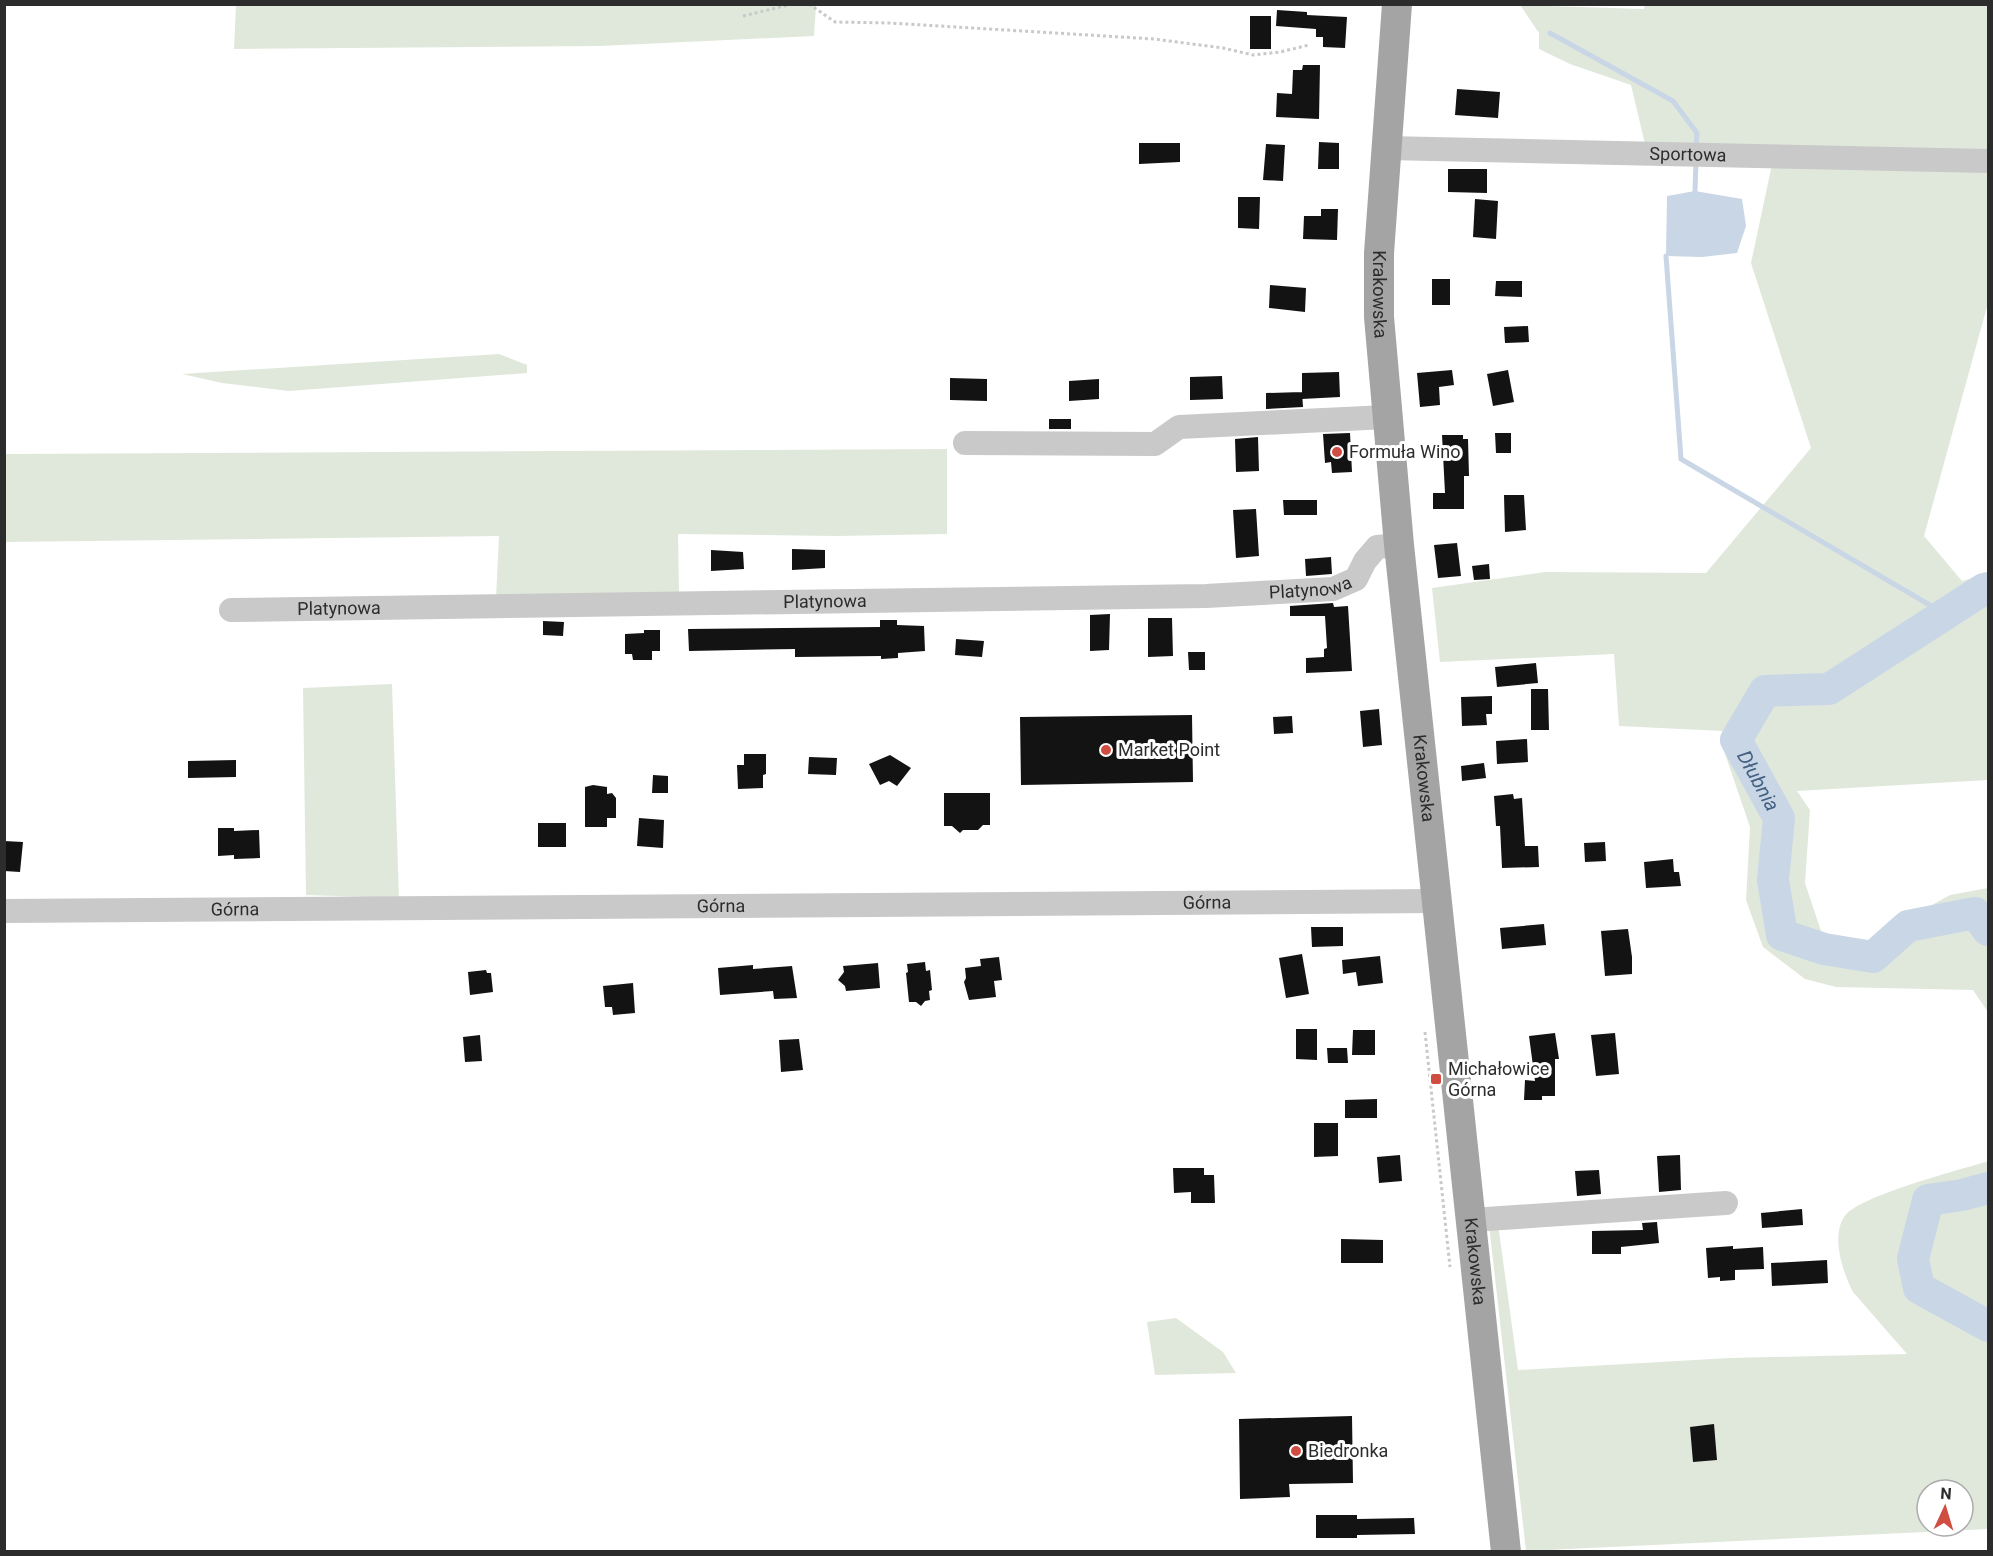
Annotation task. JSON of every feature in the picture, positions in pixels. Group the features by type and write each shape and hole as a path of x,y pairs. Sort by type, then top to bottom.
{"main road":[{"name":"Krakowska","path":"1397,4 1379,252 1378,299 1399,544 1506,1551"}],"street":[{"name":"Sportowa","path":"1386,148 1989,161"},
{"path":"965,443 1155,444 1179,427 1387,417"},
{"name":"Platynowa","path":"231,610 1217,596 1333,589 1356,579 1365,561 1377,547 1399,544"},
{"name":"Górna","path":"4,910 1438,901"},
{"path":"1472,1220 1726,1203"}],"path":[{"path":"743,16 793,4"},
{"path":"810,4 835,22 890,23 1154,39 1223,48 1253,55 1309,45"}],"shaded area":[{"path":"816,4 814,36 600,46 234,49 236,5"},
{"path":"1645,4 1988,5 1988,303 1924,536 1962,581 1988,574 1988,780 1797,791 1810,810 1805,883 1823,937 1865,942 1950,895 1988,888 1988,1012 1973,990 1836,987 1805,979 1763,947 1746,900 1750,827 1722,745 1723,731 1619,726 1614,654 1440,662 1432,588 1545,572 1706,573 1811,448 1751,263 1775,150 1646,148 1631,85 1570,64 1539,49 1539,33 1520,5 1644,9"},
{"path":"499,354 527,365 527,373 289,391 222,383 182,374"},
{"path":"947,449 947,534 836,536 678,534 679,592 496,599 499,536 5,542 4,454"},
{"path":"392,684 399,898 306,895 303,688"},
{"path":"1988,1161 1988,1529 1975,1530 1975,1478 1915,1478 1915,1532 1526,1551 1489,1225 1498,1224 1518,1370 1730,1358 1907,1354 1853,1292 1838,1245 1840,1225 1844,1217 1853,1209 1910,1184"},
{"path":"1176,1318 1223,1352 1236,1373 1155,1375 1147,1322"}],"water":[{"path":"1695,191 1742,199 1746,226 1737,253 1702,257 1666,256 1667,196"}],"building":[{"path":"1277,10 1307,12 1307,15 1347,17 1345,48 1323,47 1323,37 1316,37 1316,29 1276,26"},
{"path":"1250,16 1271,16 1271,49 1250,49"},
{"path":"1303,65 1320,65 1319,119 1276,117 1277,93 1292,94 1293,70 1302,70"},
{"path":"1457,89 1500,92 1498,118 1455,115"},
{"path":"1319,142 1339,143 1339,169 1318,169"},
{"path":"1139,143 1180,143 1180,162 1139,164"},
{"path":"1266,144 1285,145 1283,181 1263,180"},
{"path":"1448,169 1487,169 1487,193 1448,192"},
{"path":"1238,197 1260,197 1259,229 1238,228"},
{"path":"1475,199 1498,201 1496,239 1473,237"},
{"path":"1321,209 1338,209 1337,240 1303,239 1304,216 1321,216"},
{"path":"1432,279 1450,279 1450,305 1432,305"},
{"path":"1496,281 1522,281 1522,297 1495,296"},
{"path":"1270,285 1306,288 1305,312 1269,308"},
{"path":"1528,326 1529,342 1505,343 1504,327"},
{"path":"1452,370 1454,385 1439,387 1440,405 1420,407 1417,373"},
{"path":"1508,370 1514,402 1493,406 1487,374"},
{"path":"1339,372 1340,397 1302,399 1302,373"},
{"path":"1222,376 1223,399 1190,400 1190,377"},
{"path":"950,378 987,379 987,401 950,400"},
{"path":"1099,379 1099,399 1069,401 1069,381"},
{"path":"1302,392 1303,407 1266,409 1266,393"},
{"path":"1049,419 1071,419 1071,429 1049,429"},
{"path":"1350,433 1352,472 1332,473 1331,462 1325,463 1323,434"},
{"path":"1495,433 1511,433 1511,453 1496,453"},
{"path":"1442,435 1463,435 1463,439 1468,439 1469,476 1464,476 1464,509 1433,509 1433,493 1445,493"},
{"path":"1258,437 1259,471 1236,472 1235,439"},
{"path":"1504,495 1524,495 1526,530 1505,532"},
{"path":"1283,500 1317,500 1317,515 1284,515"},
{"path":"1256,509 1259,556 1236,558 1233,510"},
{"path":"1457,543 1461,576 1438,578 1434,545"},
{"path":"792,549 825,550 825,568 792,570"},
{"path":"711,550 743,552 744,569 711,571"},
{"path":"1331,557 1332,574 1306,576 1305,559"},
{"path":"1489,564 1490,579 1474,580 1472,566"},
{"path":"1333,603 1334,607 1348,606 1352,671 1306,673 1306,658 1324,657 1324,649 1327,648 1325,616 1290,616 1290,606"},
{"path":"1110,614 1109,650 1090,651 1090,615"},
{"path":"1148,618 1172,618 1173,656 1148,657"},
{"path":"880,620 897,620 897,625 924,626 925,651 898,653 898,658 881,659 881,656 795,657 795,649 689,651 688,629 880,627"},
{"path":"543,621 564,622 563,636 543,635"},
{"path":"644,630 660,630 660,651 652,651 652,660 633,660 632,654 625,654 625,634 644,633"},
{"path":"956,639 984,641 982,657 955,655"},
{"path":"1188,652 1205,652 1205,670 1189,670"},
{"path":"1536,663 1538,683 1497,687 1495,667"},
{"path":"1531,689 1548,689 1549,730 1531,730"},
{"path":"1492,696 1492,714 1486,714 1487,725 1462,726 1461,697"},
{"path":"1379,709 1382,745 1363,747 1360,711"},
{"name":"Market Point","path":"1192,715 1193,782 1021,785 1020,717"},
{"path":"1292,716 1293,733 1274,734 1273,717"},
{"path":"1527,739 1528,762 1497,764 1496,741"},
{"path":"744,754 766,754 763,788 738,789 737,765 744,765"},
{"path":"890,755 911,768 897,786 889,781 880,785 869,764"},
{"path":"809,757 837,758 836,775 808,774"},
{"path":"236,760 236,777 188,778 188,761"},
{"path":"1484,763 1486,778 1462,781 1461,766"},
{"path":"653,775 668,776 668,793 652,793"},
{"path":"593,785 607,787 607,794 612,793 616,798 616,818 607,818 607,827 585,827 585,787"},
{"path":"944,793 990,793 990,825 983,825 978,830 963,830 960,833 952,826 944,826"},
{"path":"1513,794 1514,799 1522,798 1525,846 1538,846 1539,867 1502,868 1500,826 1496,826 1494,796"},
{"path":"639,818 664,820 663,848 637,846"},
{"path":"538,823 566,823 566,847 538,847"},
{"path":"218,828 234,828 234,831 259,830 260,858 234,859 234,855 218,856"},
{"path":"4,841 23,842 20,872 4,871"},
{"path":"1605,842 1606,861 1585,862 1584,843"},
{"path":"1673,859 1674,872 1679,872 1681,886 1646,888 1644,862"},
{"path":"1544,924 1546,945 1502,949 1500,928"},
{"path":"1311,927 1343,927 1343,946 1312,947"},
{"path":"1628,929 1632,974 1605,976 1601,931"},
{"path":"1302,954 1309,994 1286,998 1279,958"},
{"path":"1380,956 1383,983 1358,986 1356,972 1343,974 1342,960"},
{"path":"999,957 1002,980 994,981 996,997 969,1000 964,982 965,968 981,966 980,959"},
{"path":"925,962 926,971 930,970 932,990 929,991 930,1000 925,1001 921,1006 916,1002 909,1002 906,973 908,972 907,964"},
{"path":"878,963 880,988 846,991 845,986 838,980 844,972 843,966"},
{"path":"753,965 753,969 792,966 797,998 774,999 773,991 720,995 718,968"},
{"path":"486,970 487,973 491,973 493,992 470,995 468,972"},
{"path":"633,983 635,1013 613,1015 612,1007 605,1007 603,986"},
{"path":"1296,1029 1317,1029 1317,1060 1296,1059"},
{"path":"1353,1030 1375,1030 1375,1055 1352,1055"},
{"path":"1555,1033 1559,1059 1555,1059 1555,1096 1542,1096 1542,1100 1524,1100 1525,1080 1535,1081 1529,1036"},
{"path":"1615,1033 1619,1074 1596,1076 1591,1035"},
{"path":"480,1035 482,1061 465,1062 463,1037"},
{"path":"799,1039 803,1070 781,1072 779,1040"},
{"path":"1327,1048 1347,1048 1348,1063 1328,1063"},
{"path":"1377,1099 1377,1118 1345,1118 1345,1100"},
{"path":"1314,1123 1338,1123 1338,1156 1314,1157"},
{"path":"1400,1155 1402,1181 1379,1183 1377,1157"},
{"path":"1680,1155 1681,1190 1659,1192 1657,1156"},
{"path":"1173,1168 1204,1168 1204,1175 1214,1175 1215,1203 1191,1203 1191,1192 1174,1193"},
{"path":"1599,1170 1601,1194 1577,1196 1575,1171"},
{"path":"1802,1209 1803,1225 1762,1228 1761,1213"},
{"path":"1657,1222 1659,1243 1621,1247 1621,1254 1592,1254 1592,1231 1643,1230 1642,1223"},
{"path":"1341,1239 1383,1240 1383,1263 1341,1263"},
{"path":"1733,1246 1733,1249 1763,1247 1764,1269 1735,1270 1735,1280 1720,1281 1720,1277 1708,1278 1706,1248"},
{"path":"1827,1260 1828,1283 1772,1286 1771,1263"},
{"name":"Biedronka","path":"1352,1416 1353,1483 1289,1484 1290,1497 1240,1499 1239,1419"},
{"path":"1714,1424 1717,1460 1693,1462 1690,1427"},
{"path":"1316,1515 1357,1515 1357,1519 1414,1518 1415,1534 1316,1538"}],"waterway":[{"path":"1550,33 1673,101 1697,133 1696,149"},
{"path":"1695,191 1696,161"},
{"path":"1666,256 1681,459 1945,614"},
{"name":"Dłubnia","path":"1988,588 1829,689 1765,691 1736,740 1779,818 1773,880 1782,935 1824,949 1873,957 1908,926 1975,913 1988,930"},
{"name":"Dłubnia","path":"1988,1188 1928,1200 1913,1259 1919,1288 1988,1326"}],"place":[{"name":"Formuła Wino","path":"1337,452"},
{"name":"Market Point","path":"1106,750"},
{"name":"Michałowice Górna","path":"1436,1079"},
{"name":"Biedronka","path":"1296,1451"}]}
